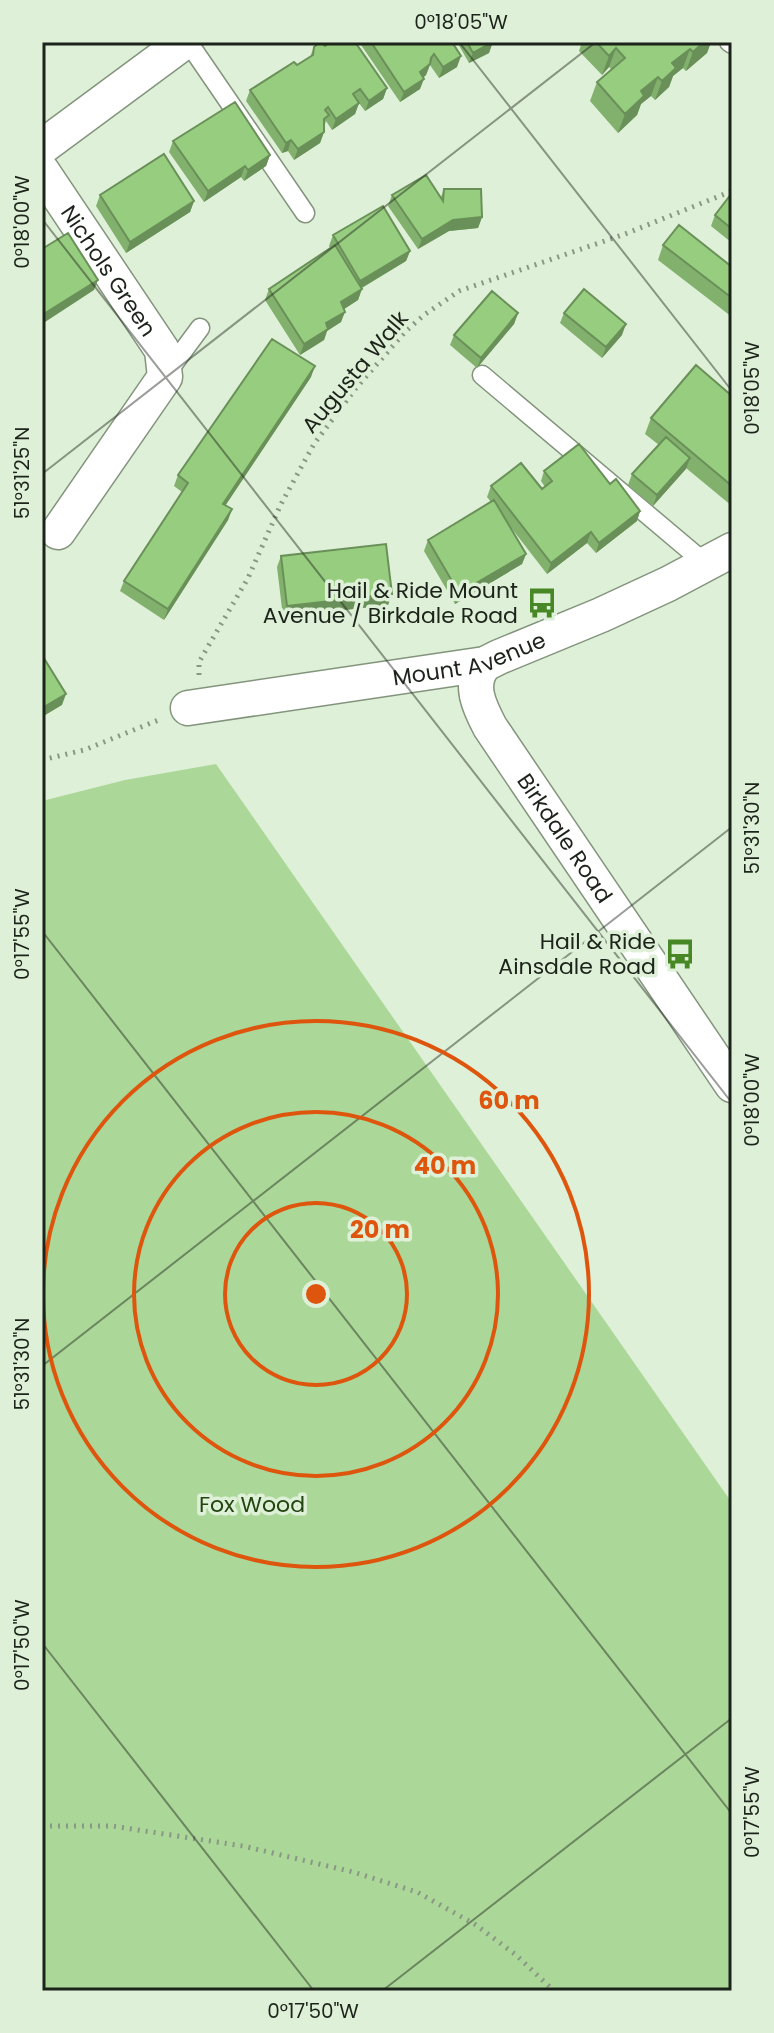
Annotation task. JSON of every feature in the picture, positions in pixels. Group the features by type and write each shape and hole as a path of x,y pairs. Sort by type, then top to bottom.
{"street":[{"path":"42,147 186,42"},
{"name":"Nichols Green","path":"42,171 162,350 165,377"},
{"path":"58,532 165,377"},
{"name":"Mount Avenue","path":"193,707 485,664 655,590 719,557"},
{"name":"Birkdale Road","path":"485,664 476,677 476,687 480,708 490,727 732,1085"}],"lane":[{"path":"186,42 305,213"},
{"path":"165,377 200,328"},
{"path":"482,375 719,557"}],"path":[{"name":"Augusta Walk","path":"193,707 199,662 248,578 281,504 314,444 356,388 406,331 459,291 625,234 732,191"},
{"path":"42,760 84,750 193,707"},
{"path":"42,1826 112,1826 243,1846 366,1876 417,1892 476,1925 516,1955 554,1991"}],"green space":[{"name":"Fox Wood","path":"216,764 732,1503 732,1991 42,1991 42,801 125,780"}],"building":[{"path":"320,42 325,46 331,42 355,42 387,88 369,101 360,89 353,94 359,103 336,119 328,107 325,110 329,115 324,119 324,132 298,149 291,140 286,143 250,90 294,62 297,65 313,55 314,47"},
{"path":"371,42 452,42 461,56 443,67 434,54 430,64 420,72 424,79 404,92"},
{"path":"467,42 493,42 473,53"},
{"path":"596,42 704,42 672,63 676,68 662,81 658,77 641,91 644,96 625,114 597,82 625,58 616,48 609,56"},
{"path":"235,102 270,155 248,170 245,166 208,191 173,141"},
{"path":"164,154 194,201 130,242 100,195"},
{"path":"426,175 443,201 444,189 481,189 482,217 453,220 422,239 392,195"},
{"path":"732,193 732,229 715,215"},
{"path":"383,206 410,251 360,281 333,235"},
{"path":"679,225 732,267 732,298 663,245"},
{"path":"68,233 98,280 42,315 42,249"},
{"path":"335,245 362,289 341,302 345,312 326,323 328,329 304,344 269,289"},
{"path":"584,289 626,324 606,347 564,313"},
{"path":"492,291 518,313 481,358 454,335"},
{"path":"272,339 315,366 223,504 232,509 168,609 124,581 188,483 178,475"},
{"path":"696,365 732,396 732,486 651,418"},
{"path":"666,437 690,458 657,495 632,474"},
{"path":"579,444 610,484 616,479 640,511 599,543 591,532 551,563 491,486 521,463 542,489 552,481 544,471"},
{"path":"494,500 526,554 459,593 428,540"},
{"path":"386,544 392,594 287,606 281,556"},
{"path":"42,655 66,694 42,708"}],"place":[{"name":"Hail & Ride Mount Avenue / Birkdale Road","path":"542,603"},
{"name":"Hail & Ride Ainsdale Road","path":"680,954"}]}
